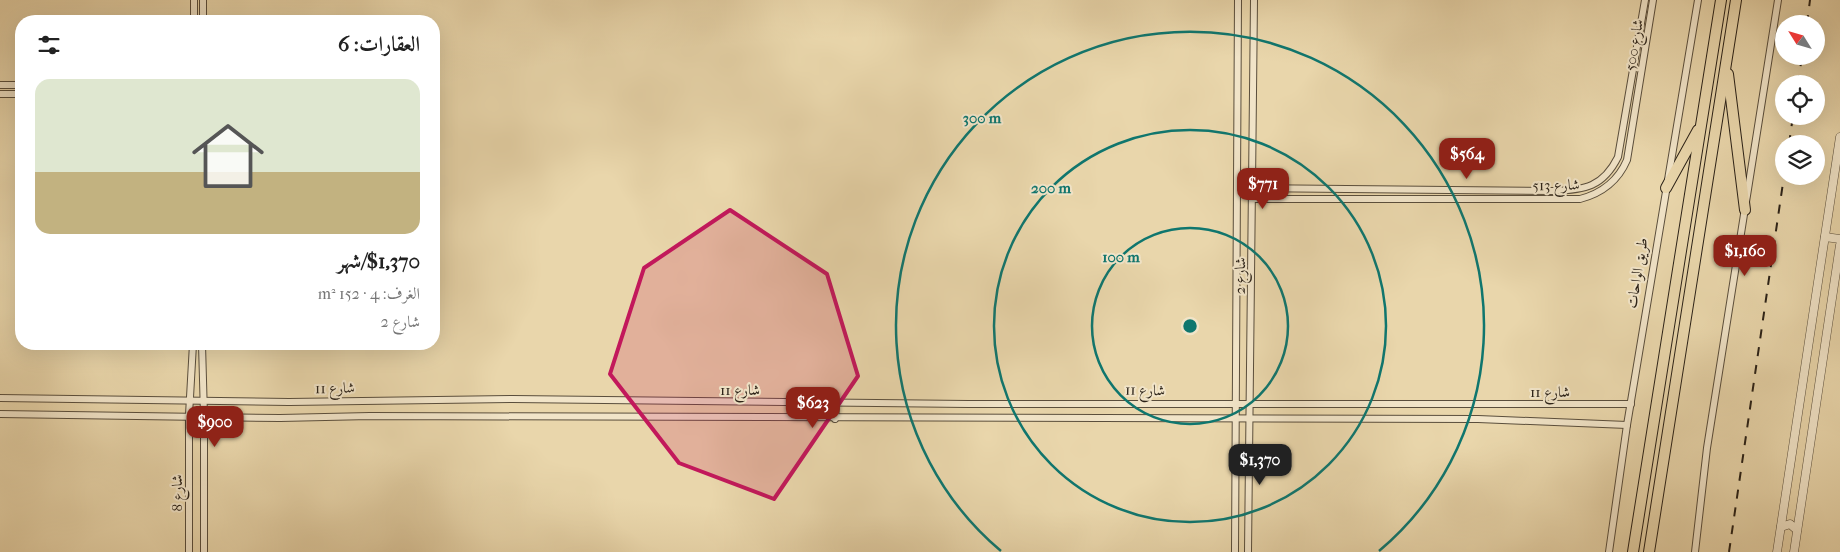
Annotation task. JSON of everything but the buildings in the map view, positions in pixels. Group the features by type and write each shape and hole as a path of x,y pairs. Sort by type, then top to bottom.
{"highway":[{"path":"1633,552 1721,0"},
{"path":"1649,552 1736,0"},
{"path":"1726,62 1745,210"},
{"path":"1666,188 1702,123"}],"street":[{"path":"194,0 194,15"},
{"path":"203,0 203,15"},
{"name":"شارع 2","path":"1235,552 1238,0"},
{"name":"شارع 2","path":"1248,552 1254,0"},
{"name":"شارع 500","path":"1629,94 1644,0"},
{"name":"شارع 500","path":"1639,94 1654,0"},
{"name":"طريق الواحات","path":"1608,552 1630,404 1698,0"},
{"path":"1695,552 1707,448 1778,0"},
{"path":"0,85 15,85"},
{"path":"0,94 15,94"},
{"path":"1629,94 1639,94"},
{"name":"شارع 513","path":"1237,185 1351,191 1581,190 1593,185 1612,168 1621,144 1629,94"},
{"name":"شارع 513","path":"1252,198 1580,199 1600,192 1617,178 1627,160 1639,94"},
{"path":"1777,552 1840,137"},
{"path":"1440,190 1440,198"},
{"path":"1351,191 1351,198"},
{"path":"1553,191 1553,199"},
{"path":"1826,237 1840,239"},
{"path":"1794,552 1840,246"},
{"name":"شارع 8","path":"189,552 189,416 193,350"},
{"name":"شارع 8","path":"202,350 204,552"},
{"name":"شارع 11","path":"0,398 190,400 513,399 836,403 1630,404"},
{"path":"835,419 836,403"},
{"name":"شارع 11","path":"0,414 280,418 370,416 1478,420 1627,425"},
{"path":"1782,527 1790,524 1797,530"}],"highlighted area":[{"path":"730,210 827,274 858,376 774,499 679,463 610,374 644,268"}],"railway":[{"path":"1808,15 1810,0"},
{"path":"1799,75 1801,65"},
{"path":"1790,135 1792,125"},
{"path":"1729,552 1783,185"}]}
